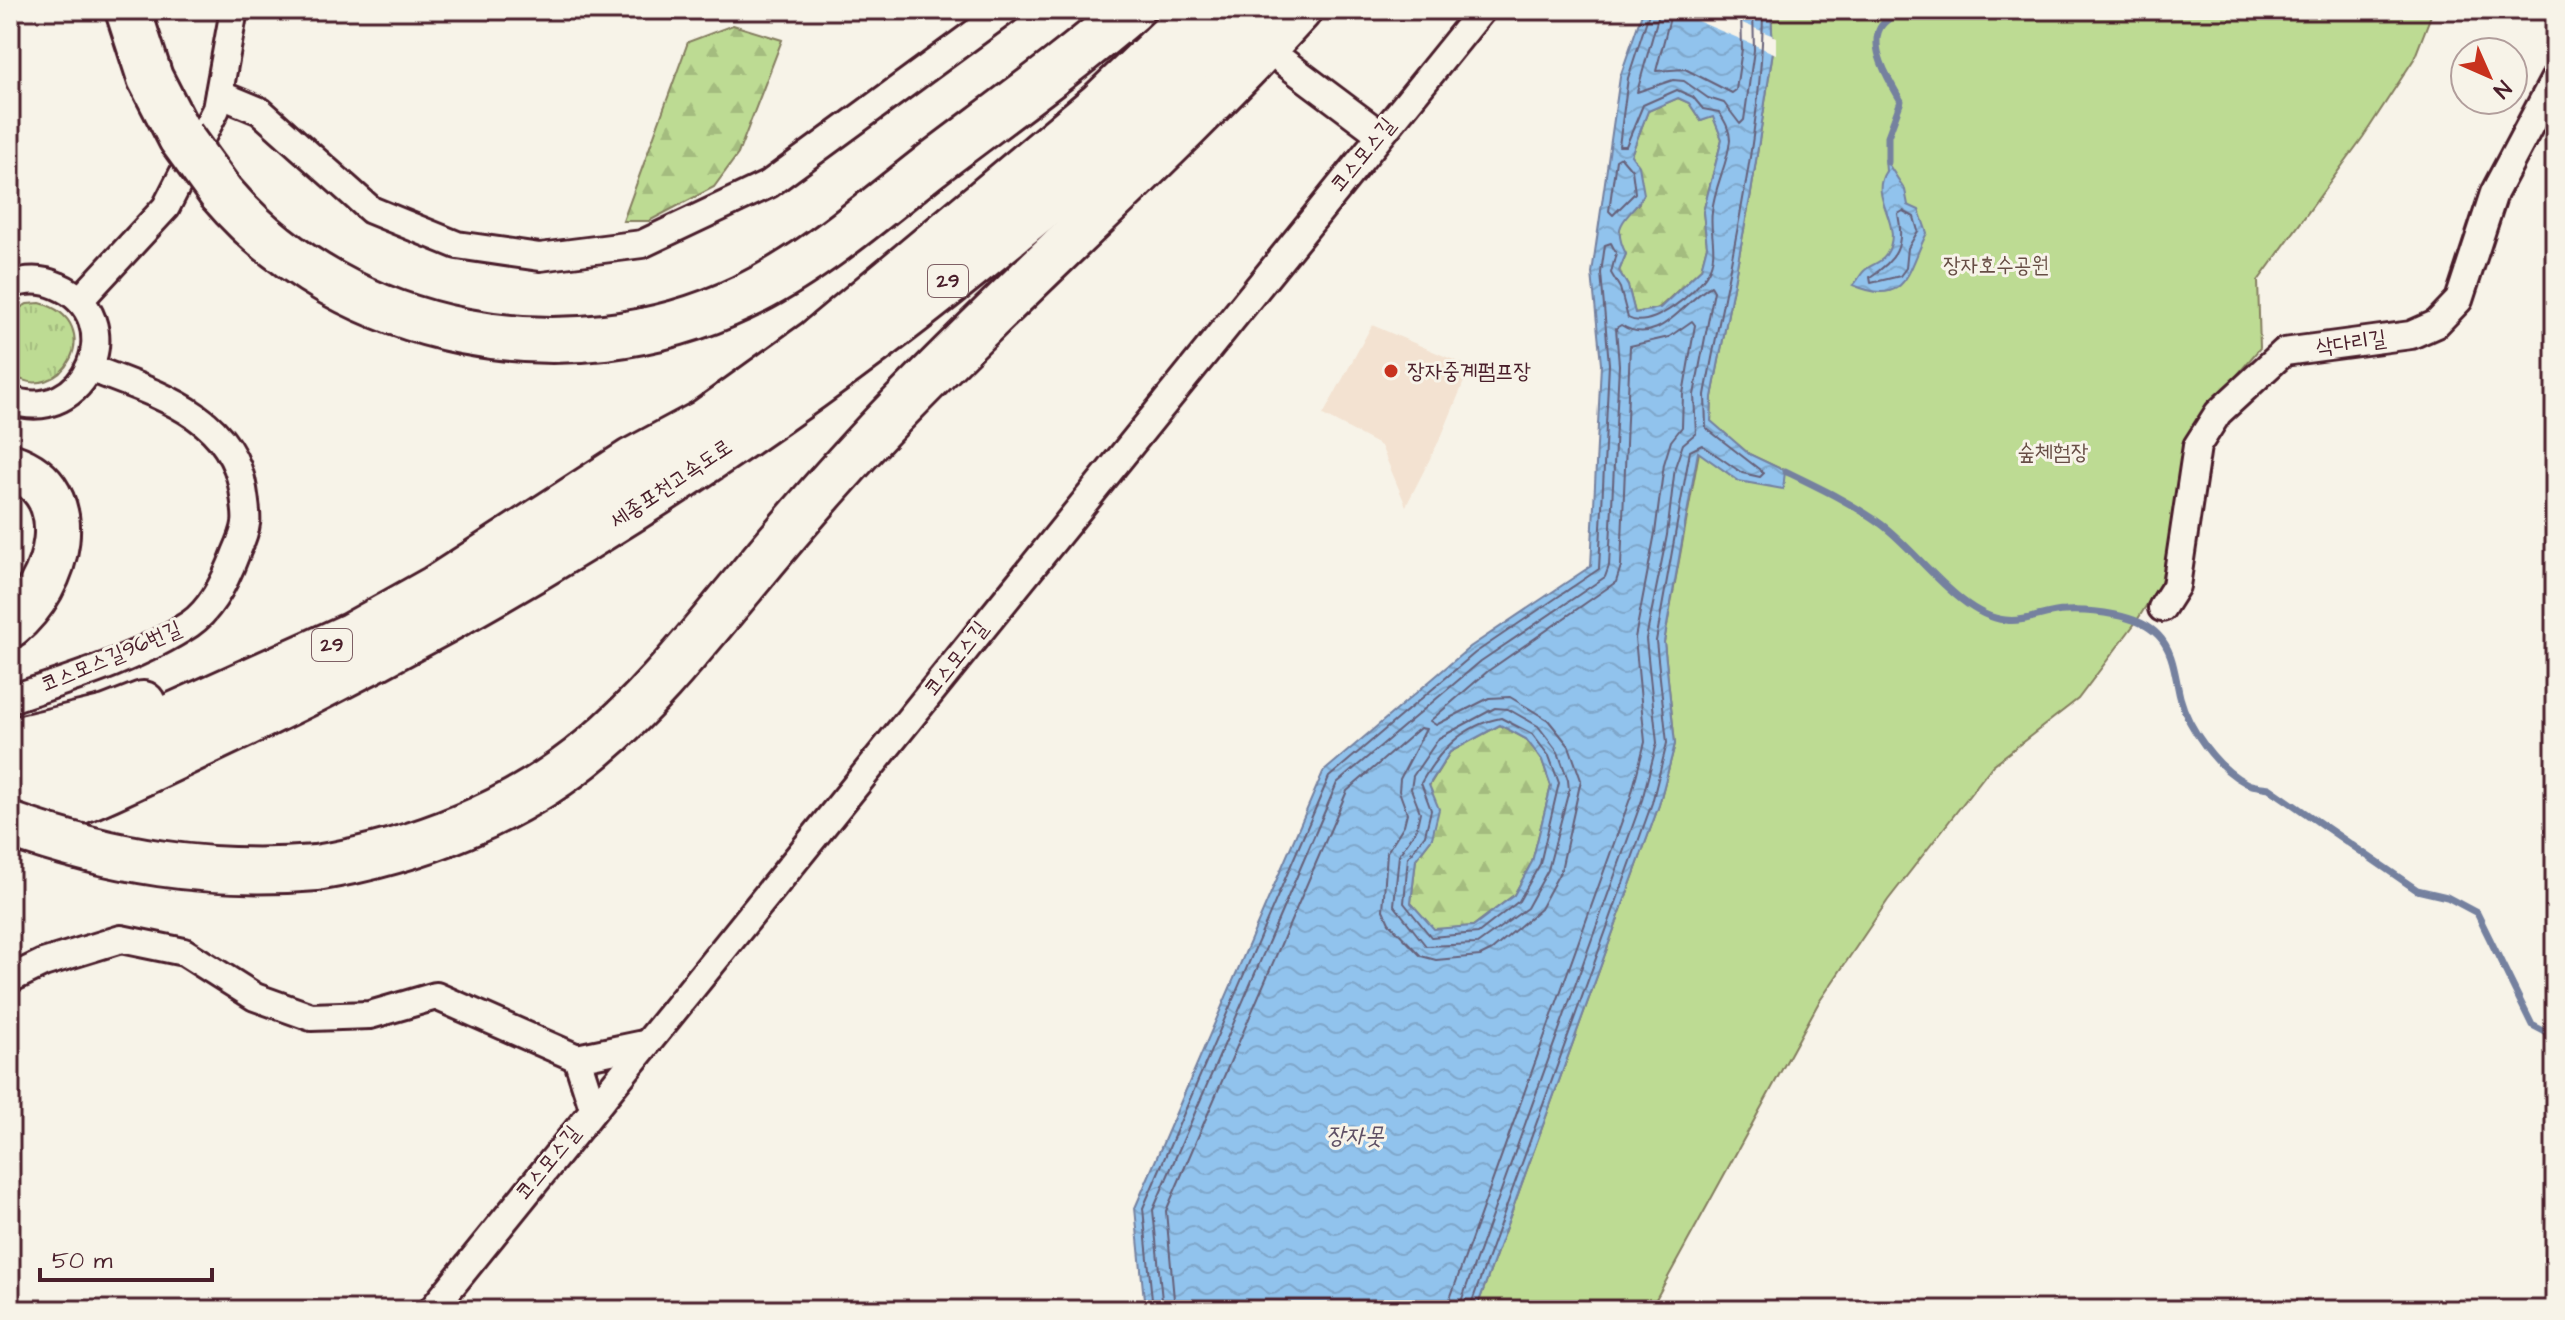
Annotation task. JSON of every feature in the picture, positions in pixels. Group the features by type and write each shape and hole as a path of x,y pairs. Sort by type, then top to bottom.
{"highway":[{"path":"128,10 150,78 181,138 221,193 263,235 300,264 377,306 466,333 529,341 617,336 700,315 773,281 884,202 1131,10"},
{"name":"세종포천고속도로","path":"10,789 352,635 436,588 632,461 703,423 817,341 1099,105 1198,10"},
{"name":"세종포천고속도로","path":"10,827 315,690 448,620 621,519 816,385 995,244 1155,107 1246,10"},
{"path":"10,827 101,855 152,865 249,872 316,868 376,856 447,833 521,797 594,748 678,662 839,471 903,404 1125,189 1299,10"},
{"path":"10,741 107,718 222,673 632,461"},
{"path":"10,466 22,470 42,487 52,500 59,521 57,550 42,583 10,625"},
{"path":"10,857 417,661 621,519"}],"street":[{"path":"80,300 166,207 216,109 234,10"},
{"path":"219,94 260,111 371,210 457,245 540,257 642,244 769,184 1006,10"},
{"name":"코스모스길","path":"432,1310 1482,10"},
{"path":"1284,62 1380,134"},
{"name":"삭다리길","path":"2162,608 2176,586 2197,446 2218,413 2284,352 2411,335 2436,324 2459,300 2494,193 2555,78"},
{"path":"10,285 31,280 49,282 80,300 95,333 90,368 82,382 58,400 28,405 10,400"},
{"name":"코스모스길96번길","path":"10,699 137,651 193,622 225,580 249,524 240,466 209,424 176,402 90,368"},
{"path":"10,979 43,963 121,939 184,952 255,997 311,1017 370,1015 436,996 577,1058 644,1044"},
{"path":"577,1058 593,1108"}],"shaded area":[{"path":"1372,325 1470,367 1442,435 1406,506 1381,446 1323,415"}],"green space":[{"name":"장자호수공원","path":"1771,10 2433,10 2414,59 2363,137 2258,281 2260,348 2189,432 2161,582 2136,622 2078,699 1993,765 1888,900 1819,1002 1650,1310 1476,1310 1659,805 1675,744 1664,642 1699,452 1739,481 1785,471 1749,454 1711,422 1712,397 1751,193 1773,51"},
{"path":"733,25 782,40 738,154 714,187 649,221 623,221 688,42"},
{"path":"1678,98 1689,103 1701,121 1713,116 1722,139 1703,212 1707,246 1701,269 1659,308 1635,313 1628,286 1619,271 1626,254 1619,241 1620,221 1639,203 1631,155 1648,111"},
{"path":"40,303 61,313 72,327 74,344 70,359 60,373 46,381 29,382 10,373 10,313 27,304"},
{"path":"1500,725 1526,739 1542,760 1551,786 1532,862 1514,895 1473,926 1434,930 1411,903 1416,859 1432,838 1429,786 1450,752"}],"water":[{"name":"장자못","path":"1643,10 1771,10 1773,51 1751,193 1712,397 1711,421 1749,454 1785,471 1783,489 1739,481 1698,452 1664,642 1675,744 1659,805 1476,1310 1145,1310 1135,1208 1323,772 1470,647 1591,566 1601,364 1592,273 1620,77","holes":["1678,98 1689,103 1701,121 1713,117 1722,139 1703,212 1707,246 1701,269 1660,308 1635,313 1628,286 1619,271 1626,254 1621,243 1621,227 1644,194 1639,166 1631,155 1648,111","1500,725 1526,739 1542,760 1551,786 1532,862 1514,895 1473,926 1434,929 1411,903 1416,859 1432,838 1439,809 1429,785 1450,752"]},
{"path":"1885,159 1905,190 1908,205 1919,210 1927,233 1904,281 1886,292 1853,285 1865,270 1884,258 1891,244 1890,222 1881,192 1881,181 1886,171"}],"pier":[{"path":"1671,10 1711,10 1776,37 1776,54"}],"waterway":[{"path":"1888,162 1888,136 1901,101 1882,65 1877,36 1882,25 1900,10"},
{"path":"1785,471 1847,502 1881,524 1955,595 1988,616 2013,620 2058,612 2089,611 2127,618 2149,628 2163,641 2173,664 2184,709 2214,757 2235,776 2254,786 2269,788 2417,890 2447,897 2477,913 2532,1025 2555,1037"}],"place":[{"name":"장자중계펌프장","path":"1391,371"}],"park label":[{"name":"숲체험장","path":"2053,452"}]}
